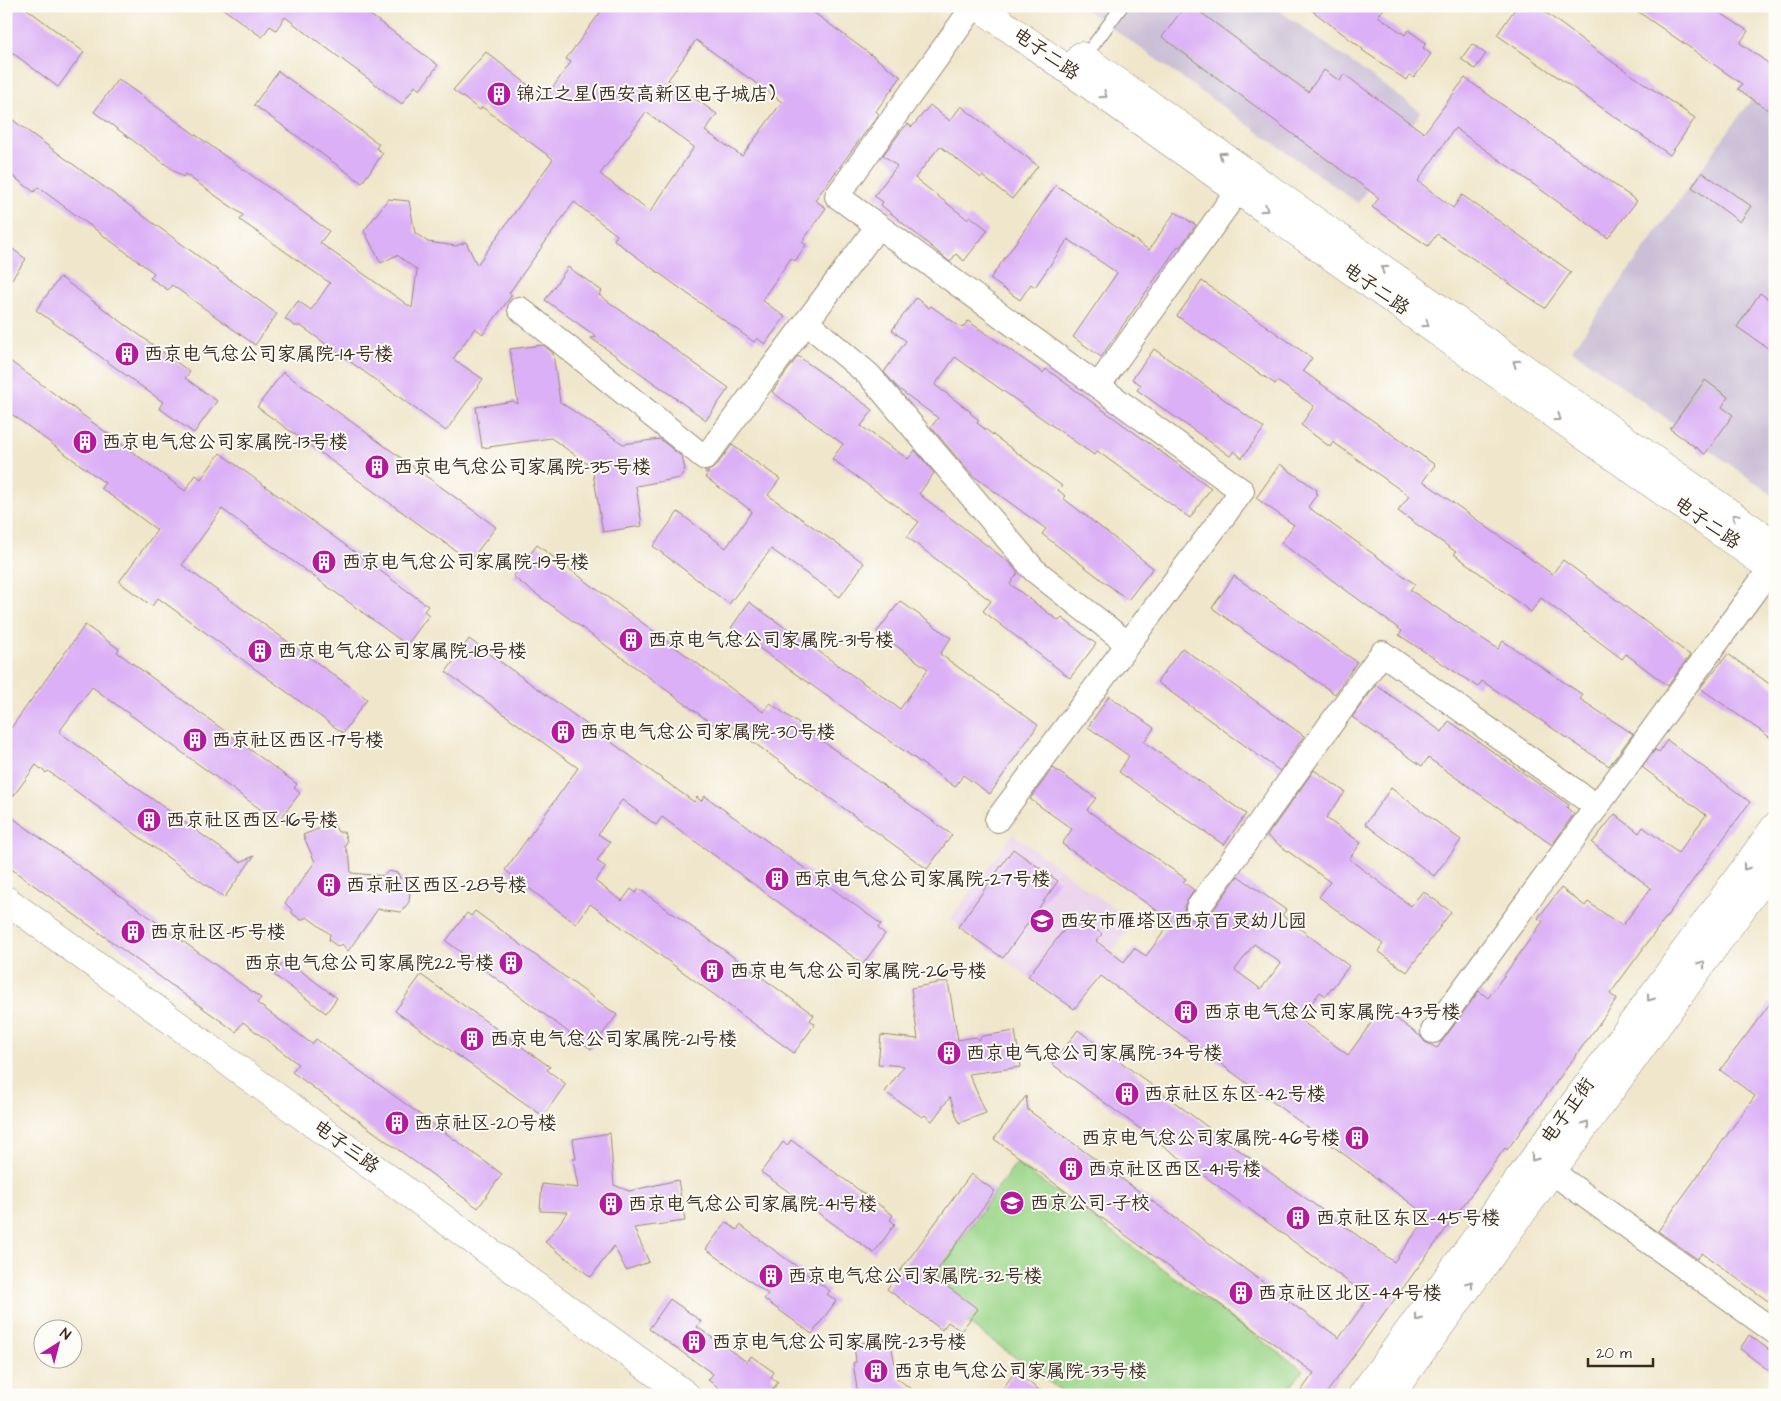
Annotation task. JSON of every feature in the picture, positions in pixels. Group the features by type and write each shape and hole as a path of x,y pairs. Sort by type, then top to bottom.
{"main road":[{"name":"电子二路","path":"978,6 1238,190 1773,562"},
{"name":"电子二路","path":"1011,6 1773,562"},
{"name":"电子正街","path":"1362,1395 1775,828"},
{"name":"电子正街","path":"1390,1395 1775,863"},
{"name":"电子三路","path":"6,900 686,1395"}],"street":[{"path":"974,6 837,196 1242,491 997,820"},
{"path":"1098,386 1238,190"},
{"path":"520,310 705,458 878,226"},
{"path":"806,322 869,375 1034,570 1128,644"},
{"path":"1433,1031 1773,562"},
{"path":"1198,908 1382,653 1597,806"},
{"path":"1552,1172 1775,1332"}],"lane":[{"path":"1084,58 1122,6"}],"shaded area":[{"path":"1081,6 1273,6 1421,112 1358,203"},
{"path":"1775,66 1775,497 1572,350"},
{"name":"西安市雁塔区西京百灵幼儿园","path":"1013,834 1133,923 1070,1008 950,919"}],"green space":[{"name":"西京公司-子校","path":"1016,1163 1303,1370 1285,1395 1067,1395 924,1291"}],"building":[{"path":"6,6 23,6 84,52 58,87 6,48"},
{"path":"219,6 358,6 438,65 420,90 415,86 402,104 285,17 276,30 270,26 262,37"},
{"path":"605,6 805,6 901,77 876,111 879,114 815,200 826,208 802,242 806,245 795,261 791,258 762,300 785,317 765,344 757,338 754,342 614,240 617,235 574,202 509,293 512,295 483,334 475,328 453,359 483,379 446,431 301,326 295,326 285,319 298,301 311,310 330,283 240,220 243,215 185,174 183,177 94,112 118,79 329,231 320,243 412,308 417,270 397,255 381,263 364,231 388,199 409,201 415,233 428,242 456,246 466,242 477,265 553,159 482,107 480,110 453,90 486,52 545,98 571,62 566,59","holes":["696,40 782,102 742,156 705,131 717,114 668,80","646,112 694,147 650,212 600,174"]},
{"path":"1185,6 1192,6 1308,92 1324,70 1340,81 1344,74 1424,133 1465,78 1637,201 1608,238 1455,128 1418,181 1453,208 1462,195 1571,272 1545,308 1437,234 1428,246 1393,222 1372,207 1379,198 1162,37"},
{"path":"1306,6 1386,6 1378,16 1405,35 1408,30 1426,43 1423,48 1431,54 1414,78 1409,75 1406,80 1362,50"},
{"path":"1517,6 1537,6 1601,54 1695,118 1670,155 1497,35"},
{"path":"1630,6 1710,6 1748,31 1740,43 1775,68 1775,115 1738,89 1742,84"},
{"path":"1472,44 1486,54 1475,69 1461,59"},
{"path":"278,71 379,144 376,148 383,153 362,183 254,105"},
{"path":"930,105 950,121 961,106 1038,166 1012,199 940,146 915,178 967,219 970,216 988,230 964,261 956,254 950,262 881,205 883,202 874,196 897,166 883,155 902,130 908,124 912,127"},
{"path":"6,115 277,314 255,345 172,285 168,290 150,278 154,273 38,187 34,192 6,171"},
{"path":"1702,172 1751,206 1740,222 1692,187"},
{"path":"1056,185 1149,250 1175,212 1196,225 1180,247 1178,246 1101,357 1073,337 1117,273 1068,239 1035,287 1031,284 1020,300 990,279"},
{"path":"6,244 26,259 6,287"},
{"path":"568,267 602,291 599,295 729,388 706,420 591,338 597,337 545,300"},
{"name":"西京电气总公司家属院-14号楼","path":"60,277 190,372 185,378 217,401 194,433 159,408 163,402 36,310"},
{"path":"1202,281 1312,358 1303,371 1435,465 1423,481 1552,574 1563,560 1690,655 1668,686 1626,654 1622,659 1541,598 1531,612 1454,554 1456,552 1398,511 1409,496 1333,442 1330,447 1301,425 1314,406 1277,381 1275,384 1177,316"},
{"path":"1760,293 1775,304 1775,353 1737,327"},
{"path":"916,298 962,328 968,321 1043,373 1046,369 1211,488 1190,518 1097,451 1094,455 955,357 935,385 971,412 979,420 977,423 1062,486 1058,490 1065,496 1063,498 1153,568 1128,600 1042,534 1046,529 972,475 931,427 938,418 899,389 884,372 906,341 892,330"},
{"path":"543,345 553,353 560,402 623,444 660,439 682,457 685,469 680,478 636,486 642,526 603,532 592,467 551,438 482,448 476,407 513,401 518,404 510,349"},
{"path":"1154,349 1264,428 1242,458 1234,451 1230,456 1137,390 1141,385 1132,379"},
{"path":"798,356 873,410 861,426 908,459 915,450 934,473 919,494 1010,563 1018,573 1010,584 1059,621 1062,618 1096,644 1070,678 983,611 991,601 907,537 919,522 832,459 843,444 772,392"},
{"path":"6,358 185,491 196,475 201,479 220,453 428,606 424,611 429,615 407,645 222,509 182,565 367,699 343,733 158,598 152,606 119,582 157,530 101,488 105,483 6,410"},
{"name":"西京电气总公司家属院-35号楼","path":"283,372 496,527 470,561 257,407"},
{"path":"1705,380 1728,397 1722,407 1733,415 1705,454 1670,429"},
{"path":"732,445 780,479 768,495 864,563 840,597 771,549 729,604 653,546 678,512 726,548 752,511 705,477 709,473 705,473 716,466"},
{"path":"1280,464 1317,490 1315,493 1317,494 1308,507 1415,584 1410,590 1498,649 1503,641 1583,695 1580,699 1633,734 1609,766 1482,681 1478,687 1399,635 1402,631 1281,543 1294,525 1256,498"},
{"path":"537,545 763,712 770,703 952,835 927,869 731,726 726,734 513,577"},
{"path":"1234,576 1357,662 1335,694 1212,608"},
{"path":"900,601 951,638 940,654 1038,725 990,794 963,775 955,787 731,628 749,602 900,709 928,669 877,632"},
{"path":"85,625 119,649 117,652 297,784 294,788 300,793 278,822 92,687 59,732 240,862 254,856 224,898 48,771 46,773 36,765 6,806 6,735"},
{"path":"469,639 694,802 697,797 701,801 705,796 881,924 878,928 885,934 863,964 662,817 656,825 622,800 598,834 610,842 597,861 606,867 595,881 622,901 631,889 636,893 639,889 814,1015 810,1020 815,1024 794,1053 590,904 576,924 505,870 578,768 446,672"},
{"path":"1182,648 1304,736 1280,771 1157,682"},
{"path":"1728,654 1775,688 1775,741 1700,688"},
{"path":"1376,685 1442,732 1449,721 1569,805 1567,808 1574,814 1552,845 1428,758 1422,766 1352,717"},
{"path":"1109,696 1154,728 1144,742 1246,814 1224,845 1119,772 1129,756 1088,727"},
{"path":"1667,740 1750,802 1610,994 1617,999 1507,1150 1505,1148 1325,1395 1298,1395 1314,1373 994,1139 1026,1096 1028,1110 1339,1338 1369,1297 1052,1064 1078,1030 1225,1140 1394,1262 1428,1216 1101,976 1074,1009 1028,976 1071,921 1077,926 1082,919 1102,934 1096,941 1124,962 1134,948 1146,956 1172,921 1062,844 1072,829 1030,799 1053,768 1096,798 1087,810 1186,879 1183,882 1194,890 1184,906 1185,913 1190,919 1203,921 1209,916 1238,876 1286,910 1282,915 1349,966 1326,996 1320,992 1299,1019 1348,1055 1382,1008 1420,1036 1425,1042 1437,1048 1479,991 1488,998 1543,921 1538,918 1561,888 1585,906 1588,902 1622,926 1651,888 1592,843 1615,814 1639,833 1643,827 1678,853 1706,815 1642,767 1655,750 1659,752","holes":["1254,944 1281,963 1261,989 1235,970"]},
{"path":"1314,770 1345,792 1326,818 1361,843 1349,859 1411,906 1423,891 1451,912 1407,972 1378,951 1383,944 1319,897 1330,882 1267,836"},
{"path":"1391,788 1461,840 1434,876 1365,824"},
{"path":"6,813 261,998 257,1003 312,1044 316,1039 502,1174 478,1208 292,1072 298,1064 243,1022 236,1032 6,865"},
{"name":"西京社区西区-28号楼","path":"333,823 338,832 344,832 351,873 384,876 388,871 398,873 400,878 411,878 409,902 401,912 378,909 348,951 342,944 338,947 329,940 330,934 307,917 301,920 292,913 292,910 285,903 315,862 303,835"},
{"path":"1013,849 1058,881 1003,958 958,927"},
{"name":"西京电气总公司家属院22号楼","path":"475,911 617,1015 591,1049 446,941 467,913 471,916"},
{"path":"285,959 337,998 326,1013 274,975"},
{"name":"西京电气总公司家属院-21号楼","path":"421,975 550,1067 547,1070 566,1084 543,1116 395,1011"},
{"name":"西京电气总公司家属院-34号楼","path":"948,981 958,1040 976,1037 979,1040 982,1036 1015,1031 1021,1067 969,1074 986,1113 959,1123 950,1097 932,1121 925,1115 922,1117 885,1092 904,1066 878,1064 881,1035 918,1039 911,988"},
{"path":"1775,997 1775,1292 1768,1301 1702,1253 1697,1259 1658,1231 1755,1096 1720,1070"},
{"name":"西京电气总公司家属院-41号楼","path":"610,1133 614,1185 629,1191 678,1180 685,1221 634,1228 649,1262 626,1270 614,1246 591,1277 545,1242 568,1212 540,1211 542,1184 578,1188 573,1159 576,1159 573,1139"},
{"path":"791,1140 893,1215 890,1220 895,1224 874,1253 761,1172 783,1142 787,1146"},
{"path":"971,1174 995,1191 933,1276 978,1309 961,1331 948,1322 942,1330 887,1289"},
{"name":"西京电气总公司家属院-32号楼","path":"726,1222 737,1230 740,1225 830,1291 827,1294 836,1301 812,1334 764,1299 768,1294 706,1249"},
{"name":"西京电气总公司家属院-23号楼","path":"670,1299 701,1321 697,1327 747,1362 751,1356 774,1372 771,1377 778,1382 769,1395 729,1395 708,1380 713,1374 649,1329"},
{"path":"1749,1335 1775,1354 1775,1375 1740,1349"},
{"name":"西京电气总公司家属院-33号楼","path":"890,1339 898,1379 919,1395 858,1395 853,1363 856,1362 854,1344"},
{"path":"1015,1372 1046,1395 998,1395"}],"place":[{"name":"锦江之星(西安高新区电子城店)","path":"499,94"},
{"name":"西京电气总公司家属院-14号楼","path":"127,354"},
{"name":"西京电气总公司家属院-13号楼","path":"85,442"},
{"name":"西京电气总公司家属院-35号楼","path":"377,467"},
{"name":"西京电气总公司家属院-19号楼","path":"324,562"},
{"name":"西京电气总公司家属院-31号楼","path":"631,640"},
{"name":"西京电气总公司家属院-18号楼","path":"260,651"},
{"name":"西京电气总公司家属院-30号楼","path":"563,732"},
{"name":"西京社区西区-17号楼","path":"195,740"},
{"name":"西京社区西区-16号楼","path":"149,820"},
{"name":"西京电气总公司家属院-27号楼","path":"777,879"},
{"name":"西京社区西区-28号楼","path":"329,885"},
{"name":"西安市雁塔区西京百灵幼儿园","path":"1042,921"},
{"name":"西京社区-15号楼","path":"133,932"},
{"name":"西京电气总公司家属院22号楼","path":"511,963"},
{"name":"西京电气总公司家属院-26号楼","path":"712,971"},
{"name":"西京电气总公司家属院-43号楼","path":"1186,1012"},
{"name":"西京电气总公司家属院-21号楼","path":"472,1039"},
{"name":"西京电气总公司家属院-34号楼","path":"949,1053"},
{"name":"西京社区东区-42号楼","path":"1127,1094"},
{"name":"西京社区-20号楼","path":"397,1123"},
{"name":"西京电气总公司家属院-46号楼","path":"1357,1138"},
{"name":"西京社区西区-41号楼","path":"1071,1169"},
{"name":"西京公司-子校","path":"1012,1203"},
{"name":"西京电气总公司家属院-41号楼","path":"611,1204"},
{"name":"西京社区东区-45号楼","path":"1298,1218"},
{"name":"西京电气总公司家属院-32号楼","path":"771,1276"},
{"name":"西京社区北区-44号楼","path":"1241,1293"},
{"name":"西京电气总公司家属院-23号楼","path":"694,1342"},
{"name":"西京电气总公司家属院-33号楼","path":"876,1371"}]}
